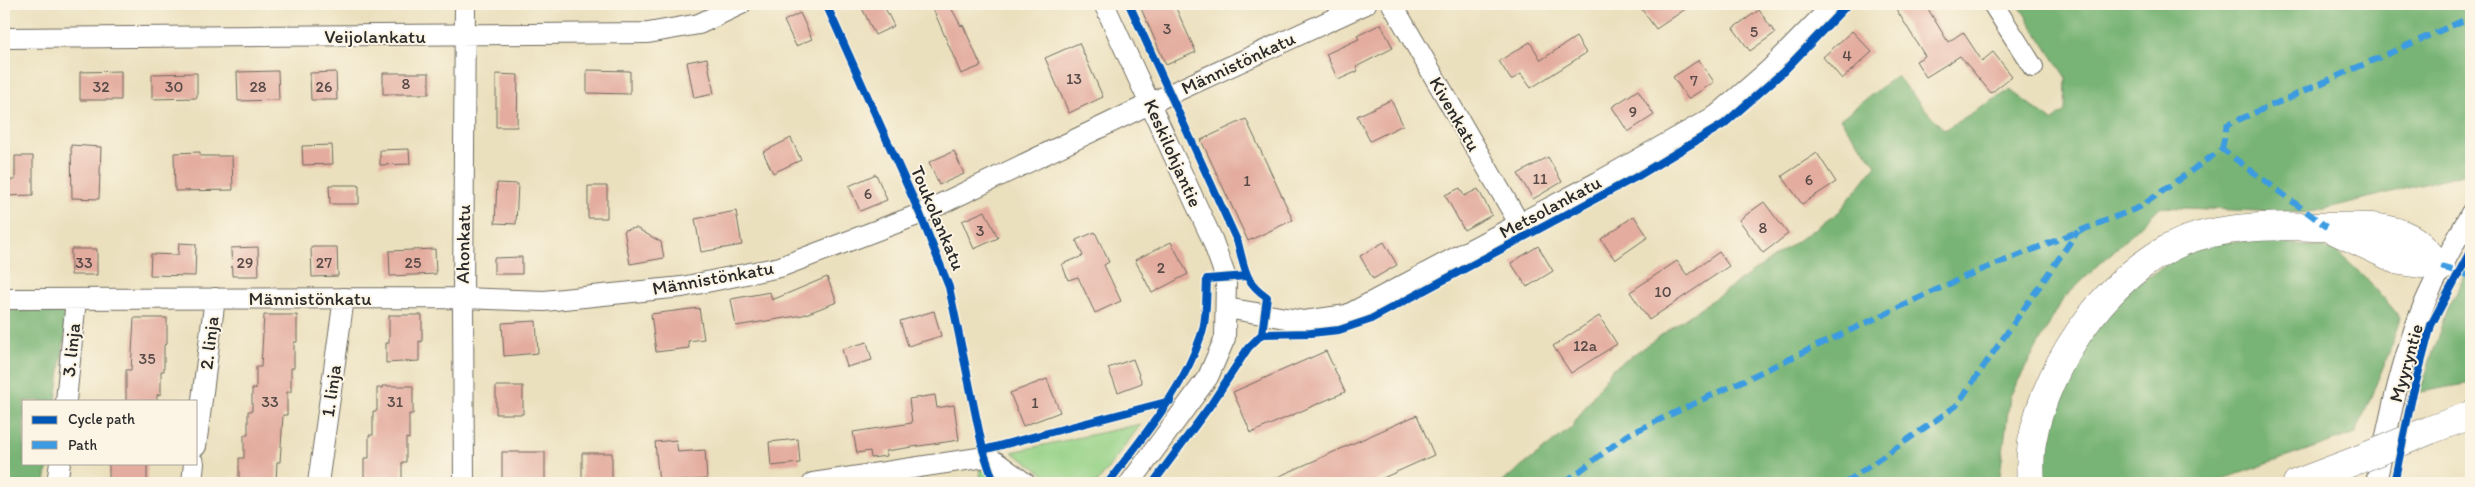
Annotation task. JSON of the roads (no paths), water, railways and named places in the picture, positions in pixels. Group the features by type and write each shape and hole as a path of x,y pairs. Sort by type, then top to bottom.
{"highway":[{"path":"2031,483 2032,443 2039,414 2056,373 2080,329 2128,274 2174,247 2197,237 2231,229 2279,225 2327,227 2400,261 2441,266"},
{"path":"2297,483 2471,415"}],"street":[{"name":"Ahonkatu","path":"464,483 465,4"},
{"name":"Veijolankatu","path":"4,38 465,36 648,33 699,24 741,4"},
{"name":"Keskilohjantie","path":"1104,4 1151,103 1212,240 1226,278 1225,338 1208,377 1130,483"},
{"name":"Männistönkatu","path":"4,299 463,298 544,301 682,287 780,267 920,214 1151,103 1366,4"},
{"name":"Kivenkatu","path":"1392,4 1519,223"},
{"name":"Metsolankatu","path":"1226,308 1304,320 1347,315 1598,182 1717,115 1770,69 1834,4"},
{"path":"1993,4 2034,67"},
{"name":"Myyryntie","path":"2376,483 2401,376 2420,315 2441,266 2471,212"},
{"name":"2. linja","path":"198,430 215,298"},
{"name":"1. linja","path":"318,483 344,298"},
{"name":"3. linja","path":"66,400 76,299"},
{"path":"813,483 985,457 996,462 1025,483"},
{"path":"58,483 60,464"},
{"path":"192,483 194,464"}]}
